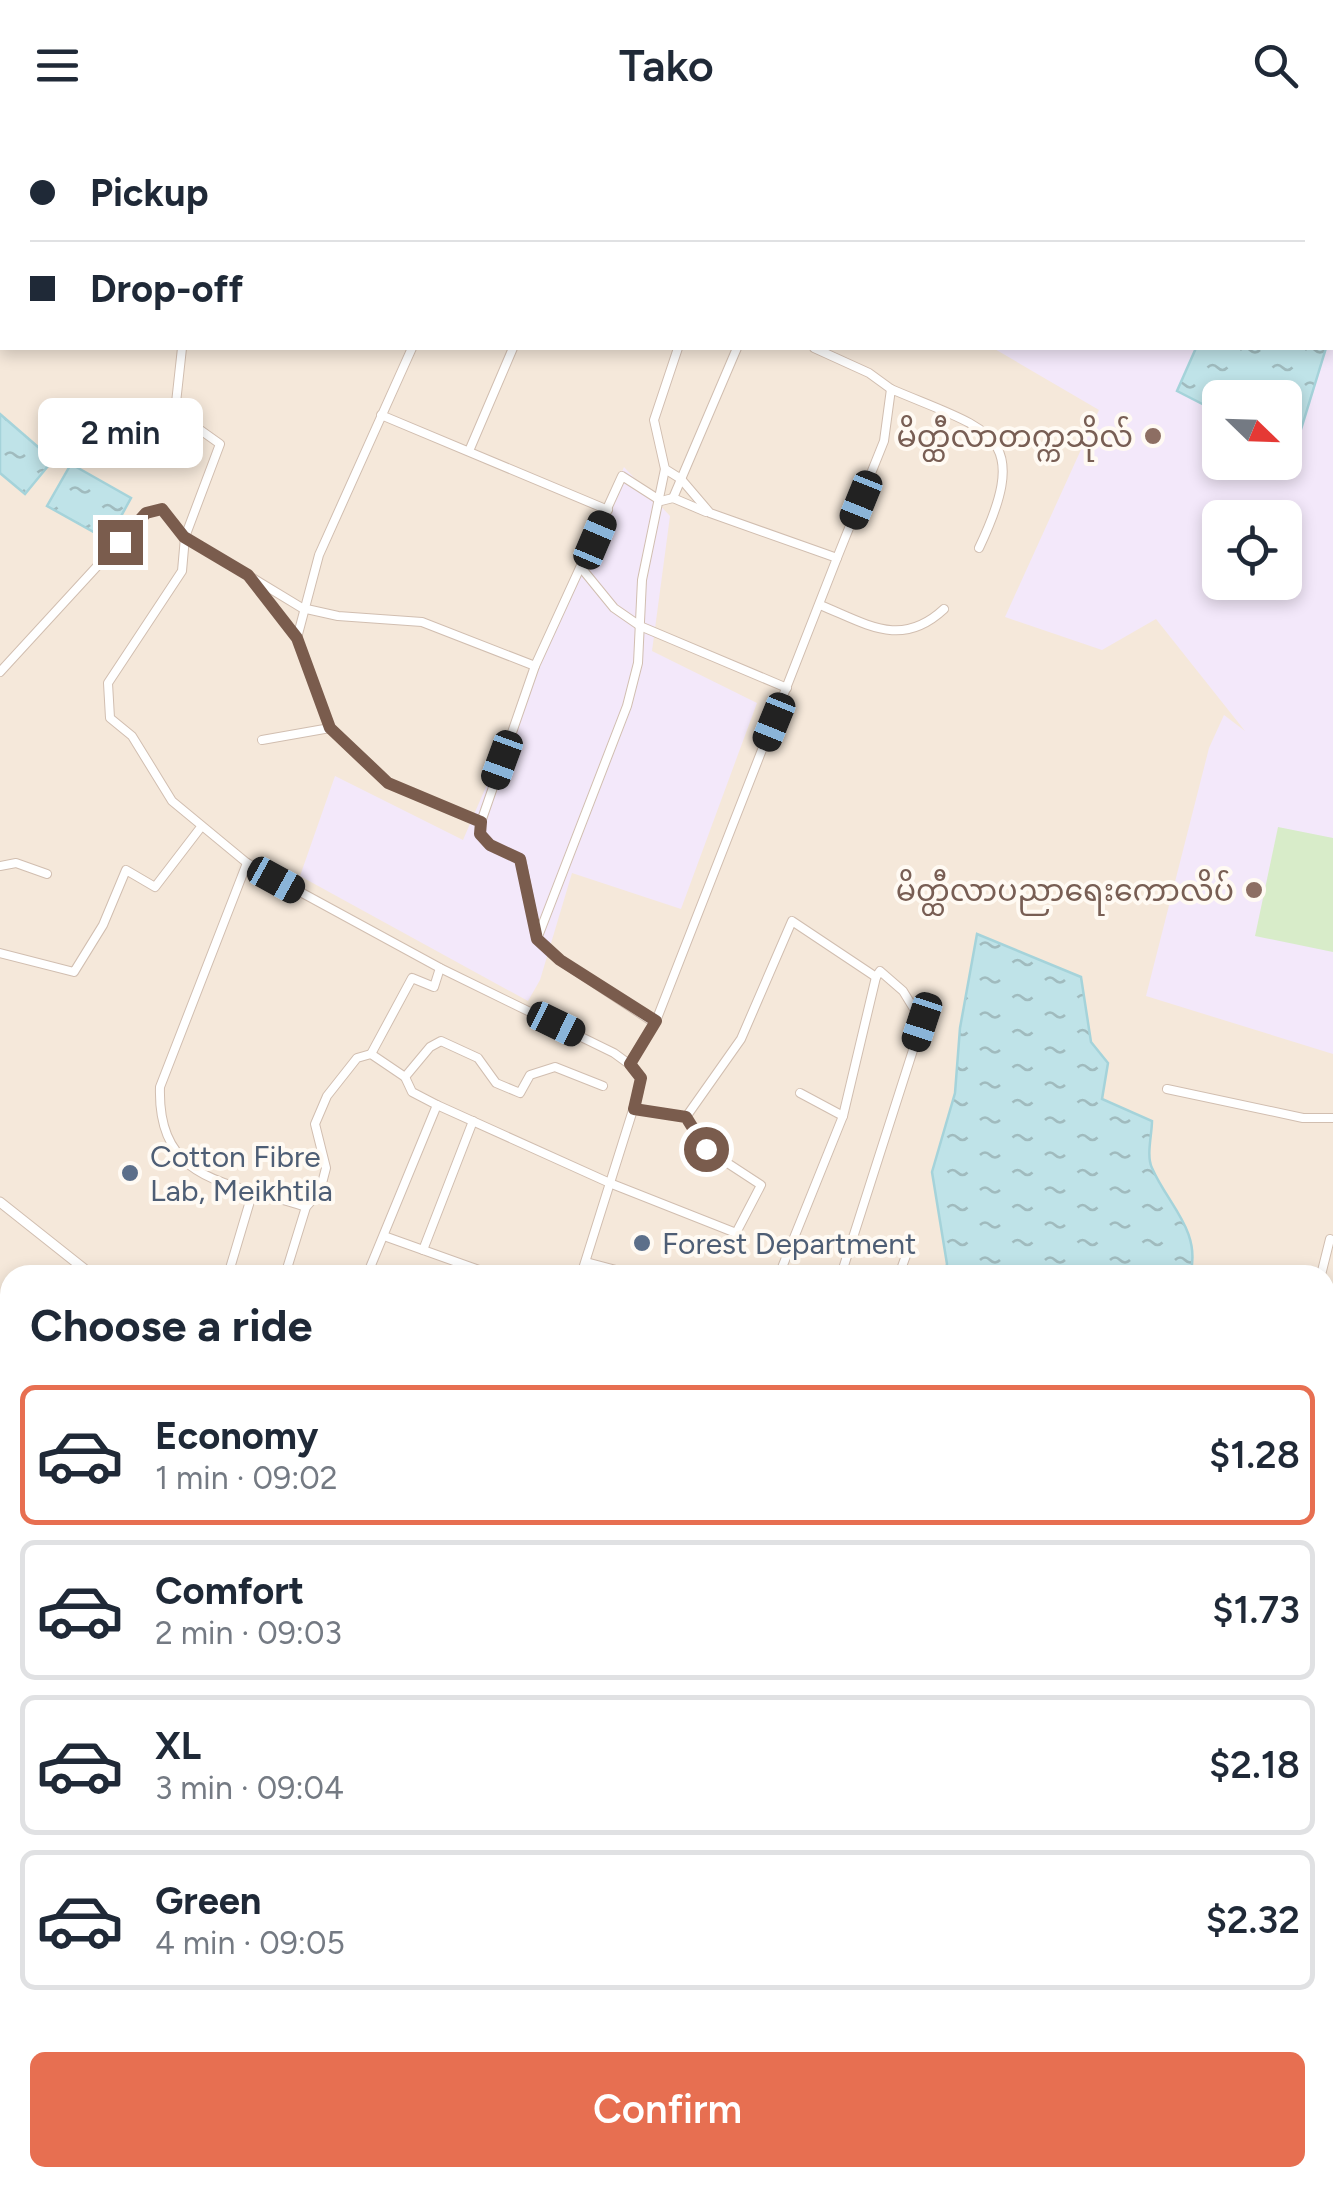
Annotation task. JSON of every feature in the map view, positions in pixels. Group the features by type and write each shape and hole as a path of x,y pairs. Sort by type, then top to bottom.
{"street":[{"path":"182,350 175,412 220,444 184,537 182,571 108,683 110,718 132,736 172,802 247,863 440,968 614,1052 630,1064 641,1078 585,1265"},
{"path":"297,638 319,555 411,350"},
{"path":"469,451 512,350"},
{"path":"537,939 627,706 638,664 642,580 662,501 665,469 654,420 677,350"},
{"path":"673,498 736,350"},
{"path":"818,350 869,373 891,389 986,432 1000,452 1006,474 998,509 979,548"},
{"path":"630,1064 654,1022 884,441 891,389"},
{"path":"381,415 608,510"},
{"path":"665,469 681,479 710,514"},
{"path":"654,1022 560,960 537,939 520,859 490,845 480,834 535,666 622,476 662,501 673,498 837,558"},
{"path":"0,672 146,513 162,509 184,537 302,608 338,616 422,622 535,666"},
{"path":"582,570 614,608 640,626 787,688"},
{"path":"248,575 297,638 330,728 388,783 481,822"},
{"path":"820,605 886,632 926,626 944,609"},
{"path":"262,740 296,738 330,728"},
{"path":"0,953 74,972 103,925 126,870 155,887 201,827"},
{"path":"0,866 16,862 48,874"},
{"path":"247,863 160,1088 159,1119 170,1146 190,1169 306,1206"},
{"path":"686,1117 741,1039 792,921 876,977"},
{"path":"288,1265 306,1206 320,1191 326,1168 316,1124 328,1096 357,1058 371,1054 412,978 434,987 440,968"},
{"path":"783,1265 843,1116 880,972 903,991 922,1022 844,1265"},
{"path":"404,1076 430,1047 441,1041 478,1058 496,1083 520,1094 530,1075 555,1067 602,1086"},
{"path":"371,1054 404,1076 412,1092 437,1105 612,1184 736,1232 760,1186 706,1149 686,1117 634,1109"},
{"path":"1167,1089 1303,1118 1333,1118"},
{"path":"800,1093 843,1116"},
{"path":"371,1265 437,1105"},
{"path":"423,1250 473,1121"},
{"path":"231,1265 252,1191"},
{"path":"0,1202 79,1265"},
{"path":"384,1236 465,1265"},
{"path":"1324,1265 1330,1239"},
{"path":"902,1265 909,1247"},
{"path":"586,1262 597,1265"}],"shaded area":[{"path":"0,350 1333,350 1333,1265 0,1265"},
{"name":"မိတ္ထီလာတက္ကသိုလ်","path":"996,350 1333,350 1333,1054 1146,996 1209,748 1224,715 1245,731 1156,619 1102,650 1005,617 1099,410"},
{"path":"624,467 670,516 652,651 757,703 681,909 572,873 540,980 528,1001 300,876 335,776 463,840"}],"green space":[{"path":"1278,827 1333,838 1333,952 1255,936"}],"water":[{"path":"1195,350 1325,350 1302,426 1302,380 1202,380 1202,404 1177,391"},
{"path":"0,414 53,460 25,494 0,473"},
{"path":"71,464 131,498 108,540 47,506"},
{"path":"977,934 1081,977 1091,1042 1108,1063 1102,1099 1152,1121 1150,1163 1182,1219 1191,1245 1191,1265 947,1265 932,1172 955,1093 960,1028"}],"place":[{"name":"မိတ္ထီလာတက္ကသိုလ်","path":"1153,436"},
{"name":"မိတ္ထီလာပညာရေးကောလိပ်","path":"1254,890"},
{"name":"Cotton Fibre Lab, Meikhtila","path":"130,1173"},
{"name":"Forest Department","path":"642,1243"}],"route":[{"path":"120,542 146,513 162,509 184,537 248,575 297,638 330,728 388,783 481,822 480,834 490,845 520,859 537,939 560,960 656,1021 630,1064 641,1078 634,1109 649,1108 686,1117 706,1149"}]}
